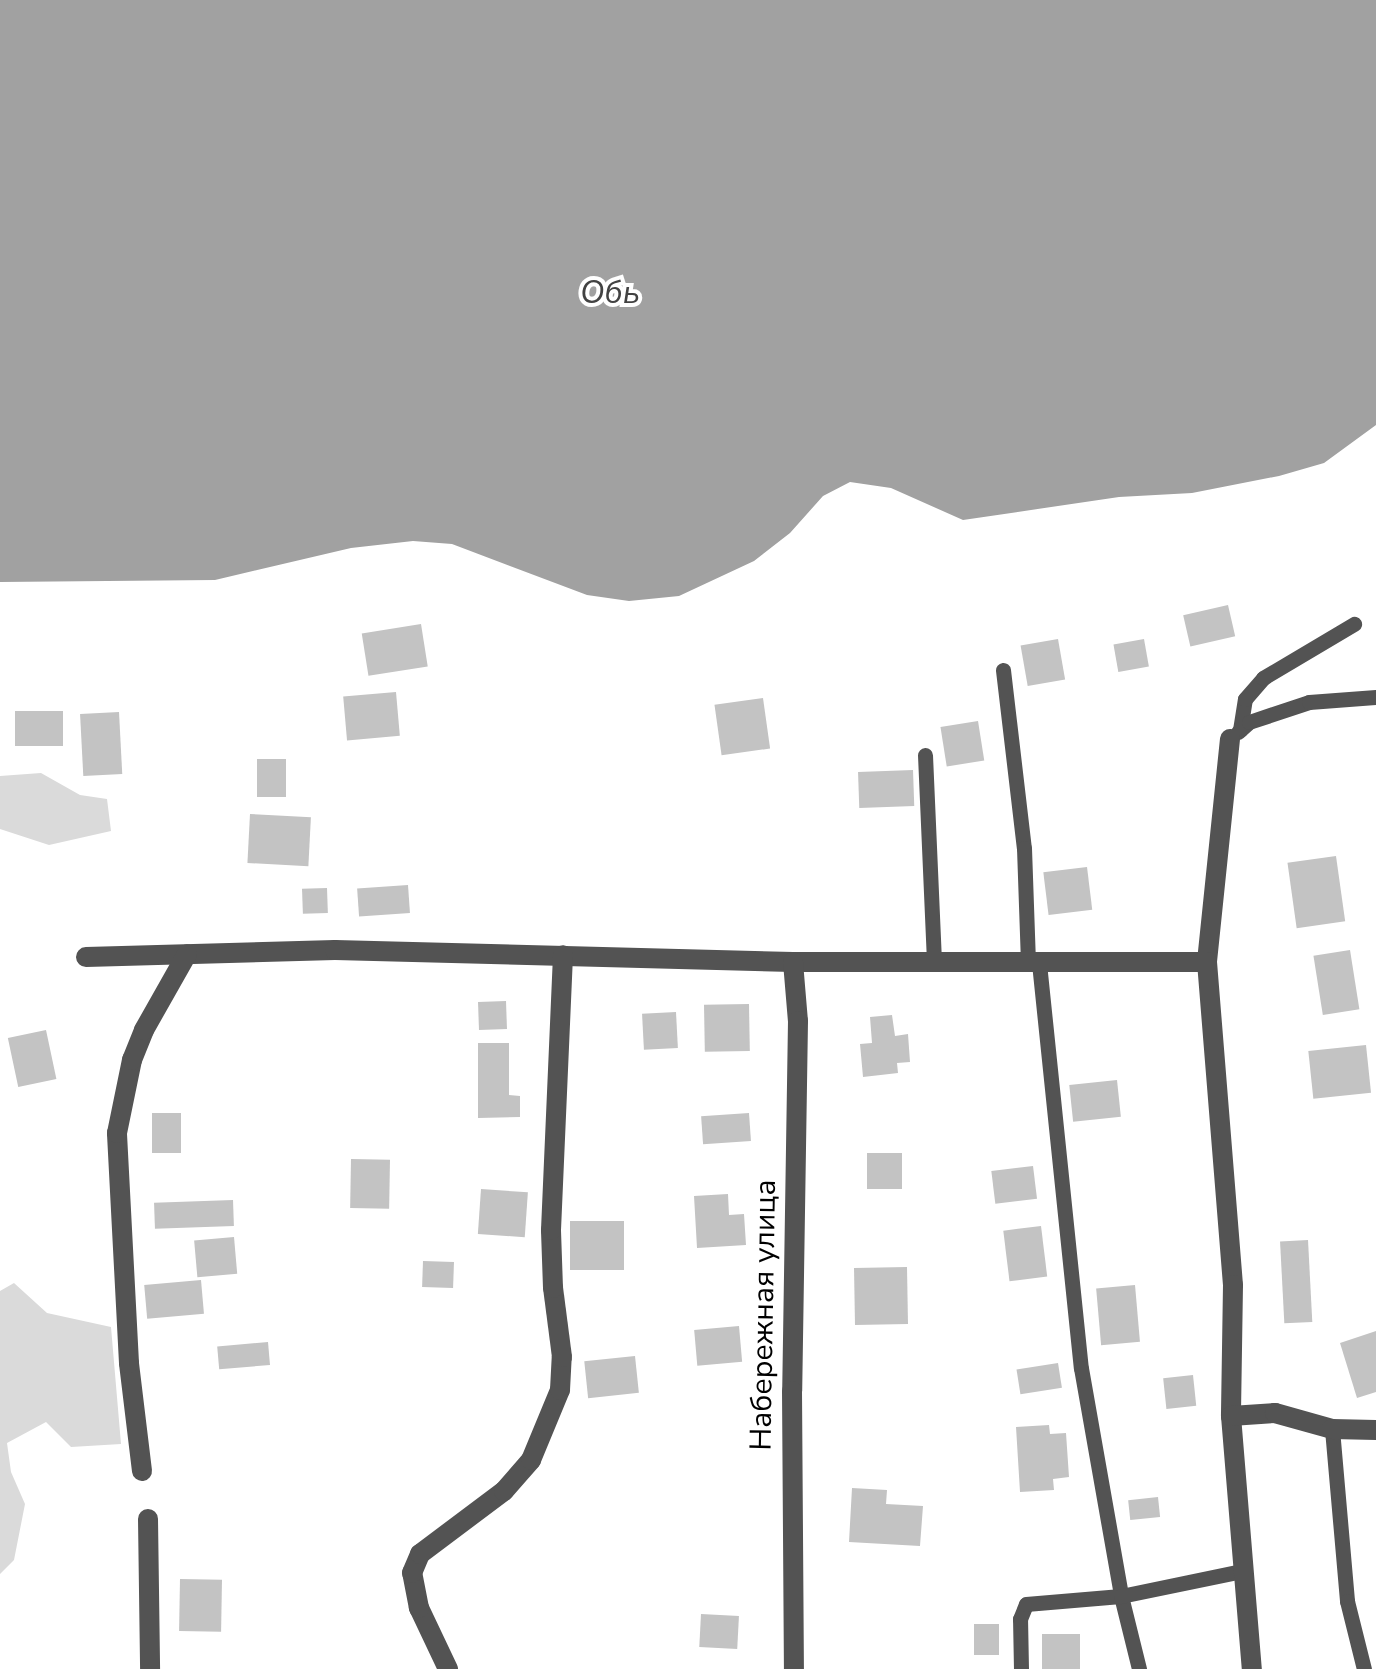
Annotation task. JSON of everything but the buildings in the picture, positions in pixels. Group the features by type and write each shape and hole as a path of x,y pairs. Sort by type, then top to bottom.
{"street":[{"path":"1235,735 1207,962 1233,1285 1231,1416 1252,1669"},
{"path":"86,957 335,950 793,962 1207,962"},
{"path":"142,1471 124,1288 117,1133 132,1060 144,1030 187,954"},
{"path":"448,1669 419,1608 412,1573 420,1554 504,1491 531,1460 560,1390 562,1357 551,1230 563,955"},
{"name":"Набережная улица","path":"793,962 798,1021 792,1391 794,1669"},
{"path":"1231,1416 1275,1413 1332,1429 1376,1430"},
{"path":"148,1519 150,1669"}],"lane":[{"path":"1235,735 1244,699 1263,678 1354,624"},
{"path":"1003,670 1081,1368 1121,1596 1138,1669"},
{"path":"1235,735 1249,722 1310,702 1376,697"},
{"path":"924,754 934,962"},
{"path":"1332,1429 1347,1601 1364,1669"},
{"path":"1021,1669 1020,1619 1026,1604 1121,1596 1242,1571"}],"shaded area":[{"path":"41,773 80,795 107,799 111,831 49,845 0,829 0,776"},
{"path":"14,1283 47,1313 111,1327 121,1444 71,1447 46,1422 7,1443 11,1472 25,1504 14,1560 0,1574 0,1291"}],"water":[{"name":"Обь","path":"0,0 1376,0 1376,425 1324,463 1279,476 1192,493 1119,497 963,520 891,488 850,482 823,496 790,533 754,561 679,596 629,601 587,595 452,544 413,541 351,548 215,580 0,582"}]}
